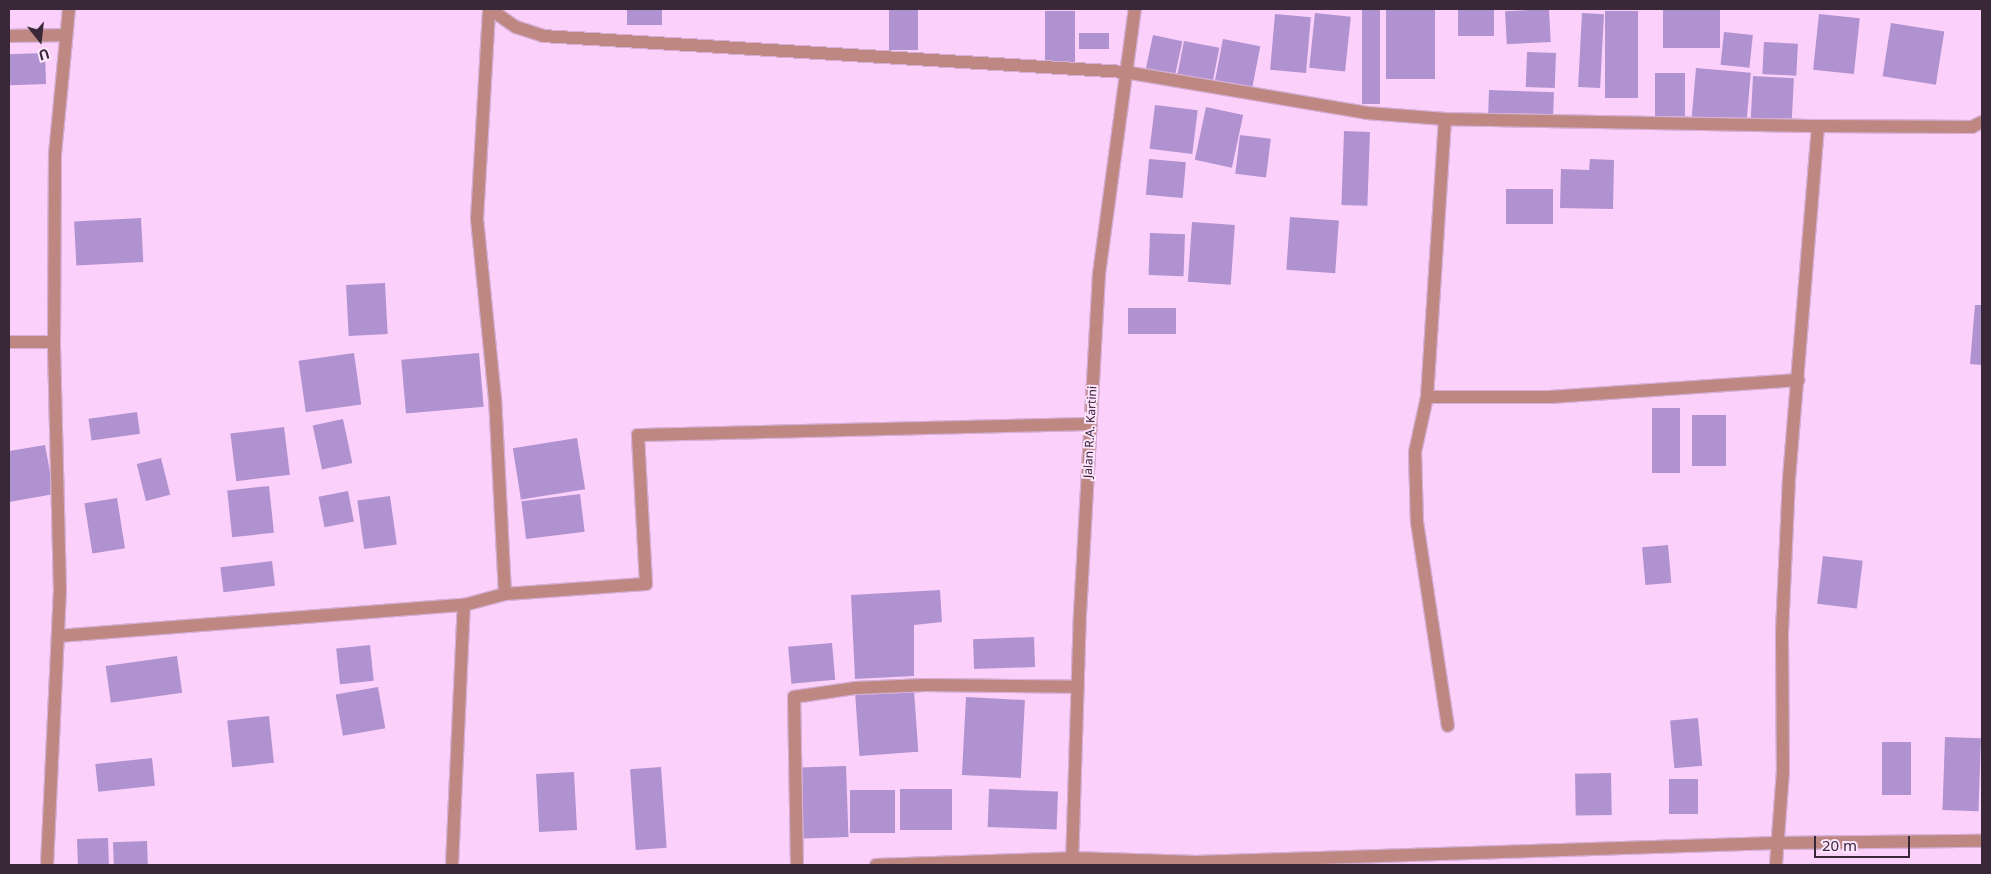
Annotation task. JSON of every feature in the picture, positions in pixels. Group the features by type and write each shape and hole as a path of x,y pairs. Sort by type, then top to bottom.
{"street":[{"path":"47,865 58,636 57,388 54,342 55,154 69,9"},
{"path":"489,9 516,27 543,36 1125,72 1367,113 1445,119 1818,126 1972,126 1982,122"},
{"path":"489,9 477,219 495,399 505,594"},
{"name":"Jalan R.A. Kartini","path":"1072,862 1078,687 1100,274 1125,72 1135,9"},
{"path":"9,36 66,35"},
{"path":"1445,119 1427,397 1415,452 1417,522 1448,726"},
{"path":"1776,865 1776,843 1783,771 1782,634 1789,478 1818,126"},
{"path":"9,342 54,342"},
{"path":"1427,397 1550,397 1798,380"},
{"path":"58,636 464,605 505,594 646,584 638,435 1091,424"},
{"path":"452,865 464,605"},
{"path":"797,865 794,697 856,688 925,685 1078,687"},
{"path":"876,865 1196,862 1776,843 1982,841"}],"building":[{"path":"627,9 662,9 662,25 627,25"},
{"path":"889,9 918,9 918,50 889,50"},
{"path":"1362,9 1380,9 1380,104 1362,104"},
{"path":"1386,9 1435,9 1435,79 1386,79"},
{"path":"1458,9 1494,9 1494,36 1458,36"},
{"path":"1549,9 1551,42 1507,44 1505,11"},
{"path":"1663,9 1720,9 1720,48 1663,48"},
{"path":"1045,11 1075,11 1075,63 1045,63"},
{"path":"1605,11 1638,11 1638,98 1605,98"},
{"path":"1315,13 1351,17 1345,71 1309,68"},
{"path":"1582,13 1604,14 1600,88 1578,87"},
{"path":"1275,14 1311,17 1306,73 1270,70"},
{"path":"1819,14 1860,18 1854,74 1813,70"},
{"path":"1891,23 1944,31 1936,85 1883,76"},
{"path":"1724,32 1753,35 1749,68 1721,65"},
{"path":"1079,33 1109,33 1109,49 1079,49"},
{"path":"1153,35 1182,41 1174,80 1145,74"},
{"path":"1223,39 1260,46 1251,92 1214,85"},
{"path":"1184,41 1219,48 1212,86 1177,79"},
{"path":"1764,42 1798,44 1796,76 1762,74"},
{"path":"1527,52 1556,53 1555,88 1526,87"},
{"path":"45,53 46,84 10,85 9,54"},
{"path":"1696,68 1751,73 1746,123 1692,118"},
{"path":"1655,73 1685,73 1685,116 1655,116"},
{"path":"1753,76 1794,78 1792,123 1751,121"},
{"path":"1489,90 1554,92 1553,118 1488,116"},
{"path":"1155,105 1198,110 1192,154 1150,149"},
{"path":"1206,107 1243,115 1232,168 1195,160"},
{"path":"1344,131 1370,132 1367,206 1341,205"},
{"path":"1240,135 1271,139 1266,177 1235,174"},
{"path":"1149,159 1186,162 1183,198 1146,195"},
{"path":"1590,159 1614,160 1613,209 1560,208 1561,169 1589,170"},
{"path":"1506,189 1553,189 1553,224 1506,224"},
{"path":"1290,217 1339,220 1335,273 1286,270"},
{"path":"141,218 143,262 76,265 74,222"},
{"path":"1192,222 1235,225 1231,285 1188,282"},
{"path":"1150,233 1185,234 1184,276 1149,275"},
{"path":"385,283 388,334 349,336 346,285"},
{"path":"1975,305 1982,305 1982,365 1970,364"},
{"path":"1128,308 1176,308 1176,334 1128,334"},
{"path":"354,353 361,404 306,412 299,361"},
{"path":"479,353 484,407 406,414 401,360"},
{"path":"1652,408 1680,408 1680,473 1652,473"},
{"path":"137,412 140,434 92,441 88,419"},
{"path":"1692,415 1726,415 1726,466 1692,466"},
{"path":"343,419 352,463 322,469 313,425"},
{"path":"284,427 290,475 236,481 230,434"},
{"path":"577,438 585,489 521,500 513,448"},
{"path":"45,445 54,494 9,502 9,451"},
{"path":"161,458 170,495 146,501 137,464"},
{"path":"269,486 274,533 232,537 227,490"},
{"path":"348,491 354,521 324,527 319,497"},
{"path":"580,494 585,532 526,539 521,501"},
{"path":"390,496 397,545 364,549 357,501"},
{"path":"117,498 125,548 92,554 84,503"},
{"path":"1668,545 1671,583 1645,585 1642,547"},
{"path":"1823,556 1863,561 1857,609 1817,604"},
{"path":"272,561 275,586 223,592 220,567"},
{"path":"940,590 942,622 914,625 914,676 855,679 851,595"},
{"path":"1034,637 1035,667 974,669 973,639"},
{"path":"832,643 835,680 791,684 788,647"},
{"path":"370,645 374,681 340,684 336,649"},
{"path":"177,656 182,693 111,703 106,666"},
{"path":"378,687 385,728 343,736 336,694"},
{"path":"914,690 918,752 859,756 855,694"},
{"path":"966,697 1025,700 1021,778 962,775"},
{"path":"269,716 274,763 232,767 227,720"},
{"path":"1698,718 1702,766 1674,768 1670,720"},
{"path":"1945,737 1981,738 1978,811 1942,810"},
{"path":"1882,742 1911,742 1911,795 1882,795"},
{"path":"152,758 155,786 98,792 95,764"},
{"path":"846,766 848,837 803,839 800,768"},
{"path":"661,767 667,848 636,850 630,769"},
{"path":"574,772 577,830 539,832 536,774"},
{"path":"1611,773 1612,815 1576,816 1575,774"},
{"path":"1669,779 1698,779 1698,814 1669,814"},
{"path":"900,789 952,789 952,830 900,830"},
{"path":"989,789 1058,791 1057,829 988,827"},
{"path":"850,790 895,790 895,833 850,833"},
{"path":"108,838 109,865 78,865 77,839"},
{"path":"147,841 148,865 114,865 113,842"}]}
